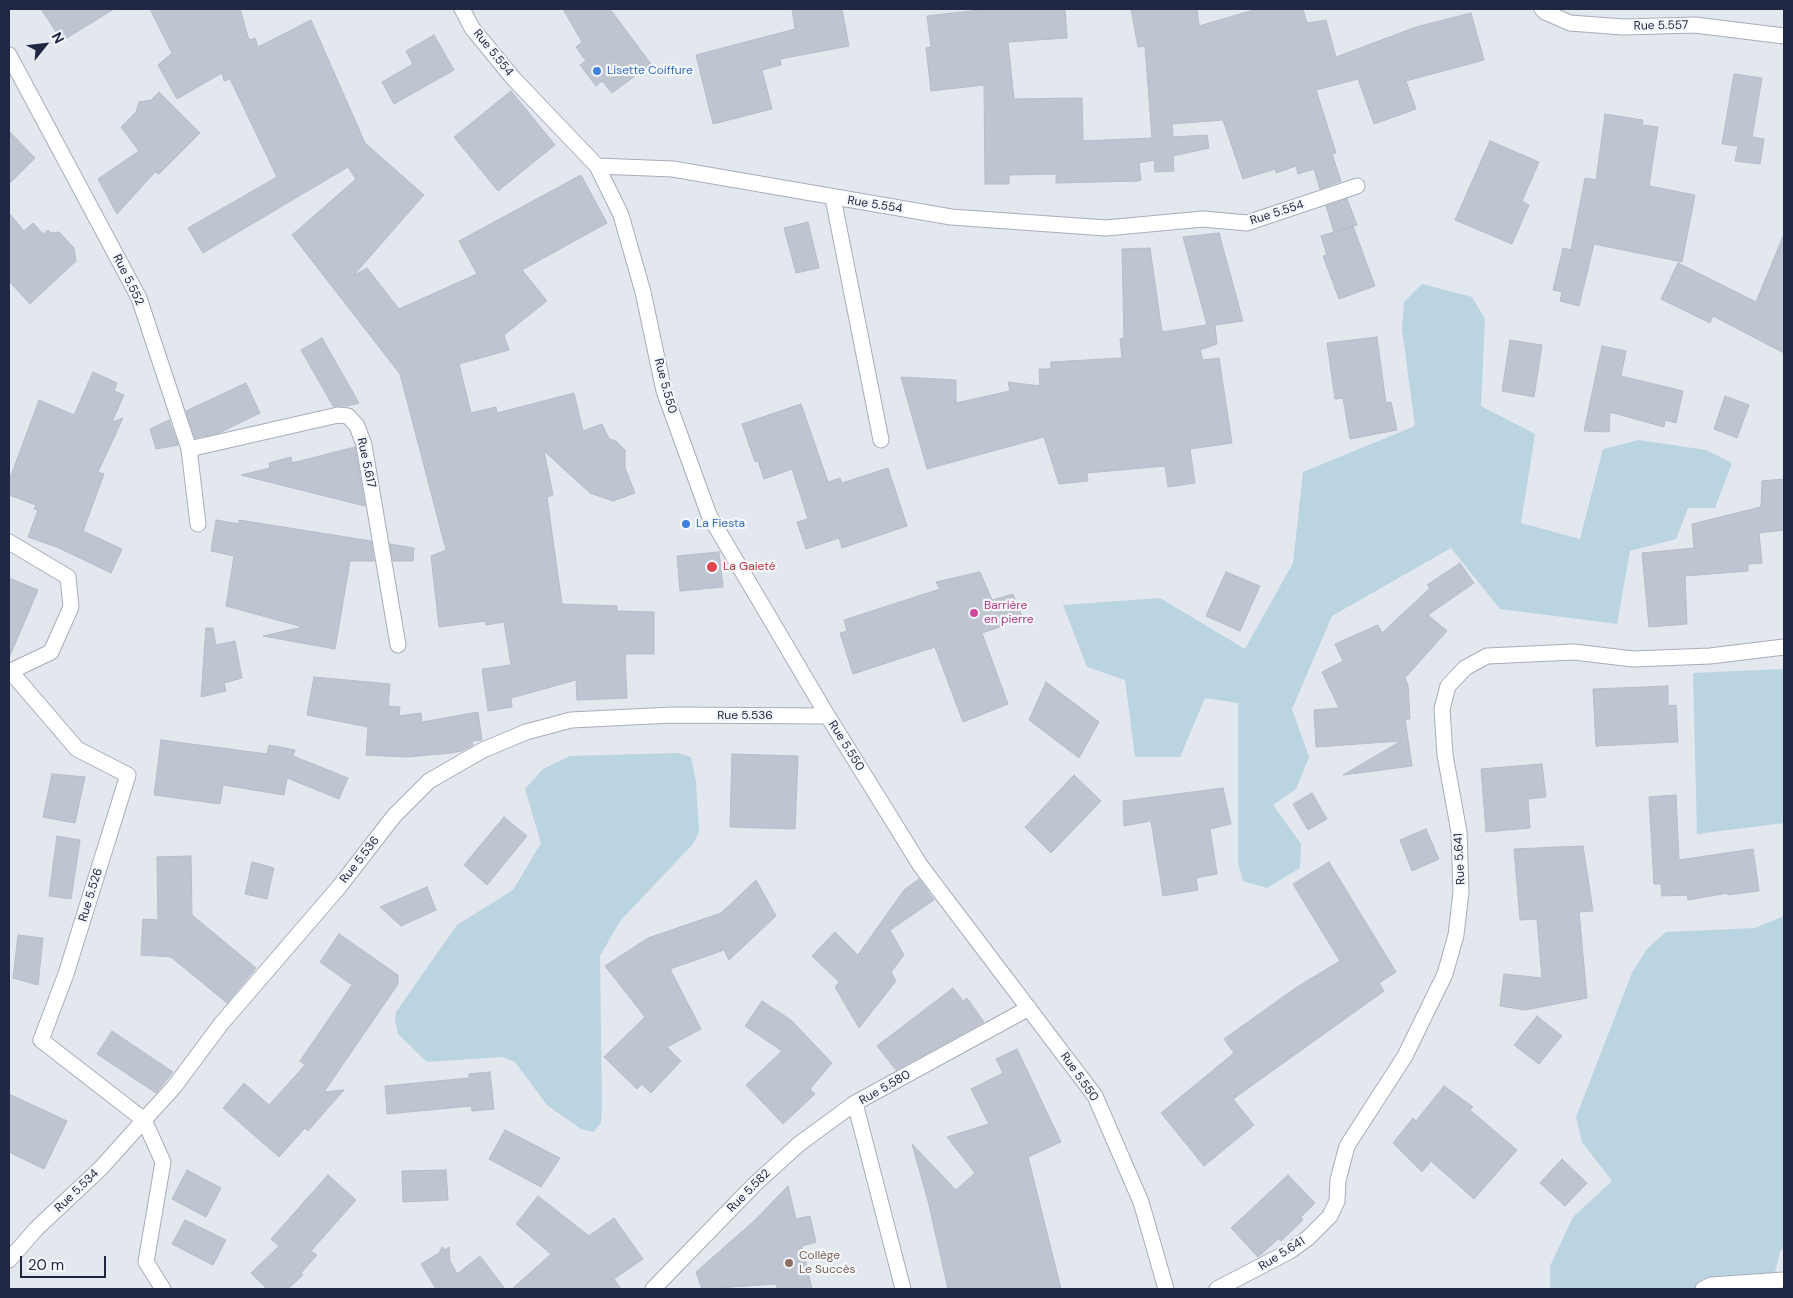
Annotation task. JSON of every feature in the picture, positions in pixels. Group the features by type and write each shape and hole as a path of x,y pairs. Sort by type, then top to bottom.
{"street":[{"name":"Rue 5.554","path":"462,9 472,28 513,78 597,166 673,170 951,217 1106,228 1203,218 1247,223 1357,186"},
{"name":"Rue 5.557","path":"1542,9 1570,23 1623,27 1696,25 1784,36"},
{"name":"Rue 5.552","path":"9,55 139,298 189,449 198,524"},
{"name":"Rue 5.550","path":"597,166 621,215 643,292 664,392 709,515 827,716 920,865 1095,1096 1140,1202 1166,1289"},
{"path":"833,198 881,440"},
{"name":"Rue 5.617","path":"189,449 338,415 348,416 357,426 364,445 398,645"},
{"path":"9,542 68,577 71,607 51,652 10,672"},
{"name":"Rue 5.641","path":"1217,1289 1290,1251 1308,1238 1330,1216 1337,1201 1338,1180 1347,1146 1405,1056 1445,974 1456,935 1461,892 1459,832 1445,755 1442,708 1448,686 1465,668 1487,656 1574,652 1634,659 1710,656 1784,647"},
{"name":"Rue 5.526","path":"10,672 77,749 128,775 66,974 41,1040 144,1120"},
{"name":"Rue 5.536","path":"144,1120 174,1087 221,1024 339,887 394,816 429,781 483,750 518,736 570,720 672,715 827,716"},
{"name":"Rue 5.580","path":"903,1289 855,1103 1028,1008"},
{"name":"Rue 5.582","path":"653,1289 755,1184 799,1144 855,1103"},
{"path":"144,1120 162,1162 146,1262 163,1289"},
{"name":"Rue 5.534","path":"9,1260 37,1228 101,1168 144,1120"},
{"path":"1704,1289 1711,1285 1784,1280"}],"shaded area":[{"path":"1422,284 1472,297 1485,319 1481,406 1535,434 1521,523 1580,539 1603,449 1639,440 1706,450 1732,463 1715,508 1688,508 1676,539 1630,551 1617,624 1500,609 1451,548 1332,616 1292,709 1309,757 1296,789 1273,805 1301,844 1300,868 1267,888 1243,881 1238,863 1238,703 1205,698 1180,757 1135,757 1125,680 1087,667 1063,605 1160,598 1245,649 1293,563 1303,472 1415,426 1402,329 1404,302"},
{"path":"1784,669 1784,823 1697,834 1693,673"},
{"path":"678,753 691,757 696,782 699,832 693,844 620,921 600,956 602,1109 601,1122 594,1132 581,1129 547,1105 515,1062 502,1057 427,1062 398,1034 395,1020 396,1012 457,925 513,890 541,843 525,789 543,769 570,756"},
{"path":"1784,916 1784,1247 1780,1252 1771,1289 1550,1289 1550,1266 1573,1217 1612,1181 1582,1142 1576,1117 1632,973 1647,949 1666,932 1755,928"}],"building":[{"path":"41,9 114,9 62,41"},
{"path":"150,9 240,9 249,40 255,38 258,47 311,20 365,143 424,195 353,276 367,268 399,309 477,274 459,241 581,175 607,223 522,270 547,301 504,335 509,350 459,364 471,413 496,407 497,413 574,393 583,431 602,424 609,439 616,441 625,450 625,468 635,493 613,501 590,493 544,451 553,495 547,497 562,604 617,606 617,611 654,612 654,654 625,654 627,698 577,700 576,680 511,698 512,707 488,711 482,669 511,665 504,622 486,625 485,621 439,627 431,556 446,550 400,374 292,235 356,179 348,167 203,253 188,228 277,177 230,79 224,81 222,73 177,99 158,65 172,53"},
{"path":"563,9 610,9 651,64 612,93 602,81 596,86 580,65 586,61 576,47 582,42"},
{"path":"792,9 842,9 849,46 780,59 781,65 762,70 772,109 713,124 696,55 795,29"},
{"path":"988,9 1065,9 1067,38 1008,42 1014,99 1082,98 1083,141 1152,138 1145,46 1138,47 1131,9 1197,9 1199,26 1257,9 1303,9 1307,23 1326,20 1336,57 1416,27 1471,13 1484,60 1406,81 1416,109 1374,124 1358,79 1316,90 1336,153 1332,154 1341,181 1320,189 1314,169 1298,174 1296,166 1276,173 1275,169 1243,179 1223,120 1172,124 1173,137 1207,135 1209,148 1173,156 1174,171 1155,172 1154,160 1139,163 1141,180 1138,181 1056,183 1056,174 1009,175 1009,184 985,184 984,85 931,91 926,48 931,47 927,16"},
{"path":"434,35 454,70 394,104 382,82 413,64 406,51"},
{"path":"1734,74 1762,78 1752,137 1764,139 1760,164 1735,161 1738,146 1722,144"},
{"path":"511,91 555,145 498,191 454,137"},
{"path":"159,92 200,133 159,174 155,172 117,214 98,179 139,151 121,127 136,112 139,102 151,100"},
{"path":"1605,114 1643,120 1642,125 1658,127 1649,186 1695,195 1682,262 1594,244 1579,306 1560,301 1562,292 1553,290 1563,248 1571,250 1585,178 1596,180"},
{"path":"9,131 35,158 9,184"},
{"path":"1490,141 1539,162 1522,201 1529,205 1512,244 1455,220"},
{"path":"1347,199 1357,225 1353,226 1375,286 1339,299 1323,256 1327,255 1321,236 1334,232 1326,206"},
{"path":"9,213 24,231 33,223 43,234 48,230 51,233 59,232 74,248 76,261 30,304 9,281"},
{"path":"808,222 819,268 796,273 784,228"},
{"path":"1219,233 1243,321 1215,325 1217,344 1200,350 1203,360 1219,358 1232,443 1190,449 1195,483 1168,487 1165,466 1087,473 1088,481 1059,484 1044,437 927,469 901,377 956,380 956,403 1010,391 1008,382 1040,386 1039,369 1051,369 1051,362 1122,358 1120,339 1124,338 1122,249 1150,248 1162,332 1207,325 1183,237"},
{"path":"1784,234 1784,353 1713,316 1710,323 1661,299 1678,263 1756,302"},
{"path":"1377,337 1386,403 1391,402 1397,430 1350,439 1343,398 1335,399 1327,343"},
{"path":"322,338 359,403 347,406 333,406 301,350"},
{"path":"1510,340 1542,345 1534,397 1502,391"},
{"path":"1602,346 1626,351 1621,376 1683,391 1676,423 1665,420 1664,427 1610,412 1609,432 1584,431"},
{"path":"93,372 117,383 114,391 124,395 112,422 123,418 98,472 104,474 83,531 122,549 111,573 59,548 28,537 38,510 34,509 36,505 9,495 9,481 39,400 74,415"},
{"path":"246,383 260,413 219,433 195,438 186,411"},
{"path":"1725,396 1749,405 1737,438 1714,429"},
{"path":"801,404 828,482 840,478 842,483 888,468 907,526 842,548 839,538 806,549 797,522 808,519 792,469 764,479 758,461 755,462 742,424"},
{"path":"169,420 178,445 156,449 150,429"},
{"path":"355,447 365,506 241,475 270,468 269,463 291,457 292,463"},
{"path":"1784,479 1784,530 1759,533 1762,563 1748,564 1748,571 1685,576 1687,624 1649,627 1642,553 1694,548 1692,524 1761,507 1762,481"},
{"path":"216,520 239,524 239,520 371,541 374,561 350,561 335,649 263,636 303,627 226,606 234,556 211,551"},
{"path":"390,544 414,548 413,561 393,561"},
{"path":"719,552 723,587 680,591 677,556"},
{"path":"1460,563 1474,583 1428,615 1447,631 1405,678 1408,685 1410,719 1405,719 1412,766 1343,775 1401,741 1316,747 1314,710 1339,708 1322,672 1343,661 1335,644 1378,625 1382,633 1430,588 1427,585"},
{"path":"980,572 992,600 1013,594 1023,619 982,633 1008,704 963,722 935,647 853,674 840,633 847,631 844,620 940,589 936,582"},
{"path":"1226,572 1260,586 1240,631 1206,616"},
{"path":"9,578 38,590 9,658"},
{"path":"206,628 213,628 216,645 235,641 242,678 224,683 226,691 201,697"},
{"path":"314,677 390,684 388,706 400,707 399,716 421,713 422,722 478,712 482,740 472,741 473,745 462,751 451,753 407,757 366,755 368,727 307,715"},
{"path":"1046,682 1099,722 1079,758 1029,720"},
{"path":"1668,686 1668,706 1676,705 1678,742 1596,746 1593,689"},
{"path":"161,740 267,754 269,745 295,750 293,756 348,778 339,799 287,778 284,795 223,785 220,804 154,795"},
{"path":"732,754 798,756 795,829 730,827"},
{"path":"1542,764 1546,797 1528,799 1530,828 1486,832 1481,769"},
{"path":"52,774 85,777 75,823 43,817"},
{"path":"1074,775 1101,801 1051,853 1025,827"},
{"path":"1223,788 1231,824 1210,829 1217,874 1196,878 1198,890 1163,896 1151,821 1124,826 1123,801"},
{"path":"1312,793 1327,819 1308,830 1293,804"},
{"path":"1676,795 1679,860 1753,849 1759,891 1728,895 1728,893 1688,900 1687,895 1662,896 1661,884 1654,884 1649,797"},
{"path":"504,817 527,836 487,885 464,865"},
{"path":"1426,829 1439,859 1412,871 1400,840"},
{"path":"57,836 80,840 71,899 49,896"},
{"path":"1583,846 1593,911 1579,912 1587,998 1525,1010 1500,1006 1504,974 1542,978 1537,919 1520,920 1514,849"},
{"path":"191,856 192,915 256,968 227,1003 171,957 141,955 143,919 158,920 157,857"},
{"path":"252,862 274,868 267,899 245,894"},
{"path":"1329,862 1396,972 1379,983 1384,991 1233,1099 1254,1125 1204,1166 1161,1113 1234,1053 1224,1039 1297,987 1340,961 1293,884"},
{"path":"919,879 934,900 890,930 904,955 891,972 896,981 859,1028 835,987 839,982 812,956 835,932 858,955 904,890"},
{"path":"756,880 776,916 729,960 724,950 670,969 701,1029 667,1047 681,1061 651,1093 642,1084 637,1089 604,1057 645,1017 605,966 648,938 721,913"},
{"path":"427,887 436,910 401,926 380,907"},
{"path":"339,934 398,975 398,984 324,1092 344,1090 308,1131 305,1128 279,1157 223,1108 244,1083 269,1105 305,1065 300,1061 352,985 320,962"},
{"path":"18,935 43,938 38,985 13,978"},
{"path":"953,988 963,1001 967,998 984,1022 896,1070 877,1046"},
{"path":"762,1001 791,1020 832,1063 810,1089 815,1094 783,1124 746,1085 782,1051 745,1026"},
{"path":"1537,1016 1562,1036 1539,1064 1514,1045"},
{"path":"112,1031 173,1072 156,1093 97,1054"},
{"path":"1017,1049 1061,1142 1028,1157 1061,1289 948,1289 928,1201 912,1144 956,1190 975,1173 947,1137 989,1124 971,1089 1003,1073 996,1059"},
{"path":"490,1072 494,1109 472,1111 471,1106 387,1114 385,1086 469,1078 469,1074"},
{"path":"1444,1086 1473,1107 1470,1110 1517,1150 1474,1199 1431,1161 1422,1172 1393,1143 1413,1118 1416,1121"},
{"path":"9,1094 67,1121 44,1169 9,1152"},
{"path":"505,1130 560,1158 541,1187 489,1159"},
{"path":"1562,1159 1587,1183 1565,1206 1540,1183"},
{"path":"187,1170 221,1188 206,1217 172,1199"},
{"path":"446,1170 448,1200 403,1202 402,1171"},
{"path":"328,1175 356,1200 311,1251 317,1255 301,1273 303,1275 288,1289 267,1289 251,1273 279,1246 271,1239"},
{"path":"1288,1175 1315,1203 1301,1217 1303,1220 1281,1241 1278,1239 1258,1257 1231,1228"},
{"path":"788,1186 796,1219 810,1216 816,1242 802,1246 812,1289 777,1289 776,1284 702,1289 696,1272 754,1221"},
{"path":"538,1196 589,1236 614,1218 643,1259 614,1279 621,1289 512,1289 551,1254 516,1224"},
{"path":"185,1220 226,1240 213,1265 172,1244"},
{"path":"442,1247 444,1250 449,1247 450,1261 457,1274 480,1256 505,1289 436,1289 421,1264 439,1253"}],"place":[{"name":"Lisette Coiffure","path":"597,71"},
{"name":"La Fiesta","path":"686,524"},
{"name":"La Gaieté","path":"712,567"},
{"name":"Barrière en pierre","path":"974,613"},
{"name":"Collège Le Succès","path":"789,1263"}]}
